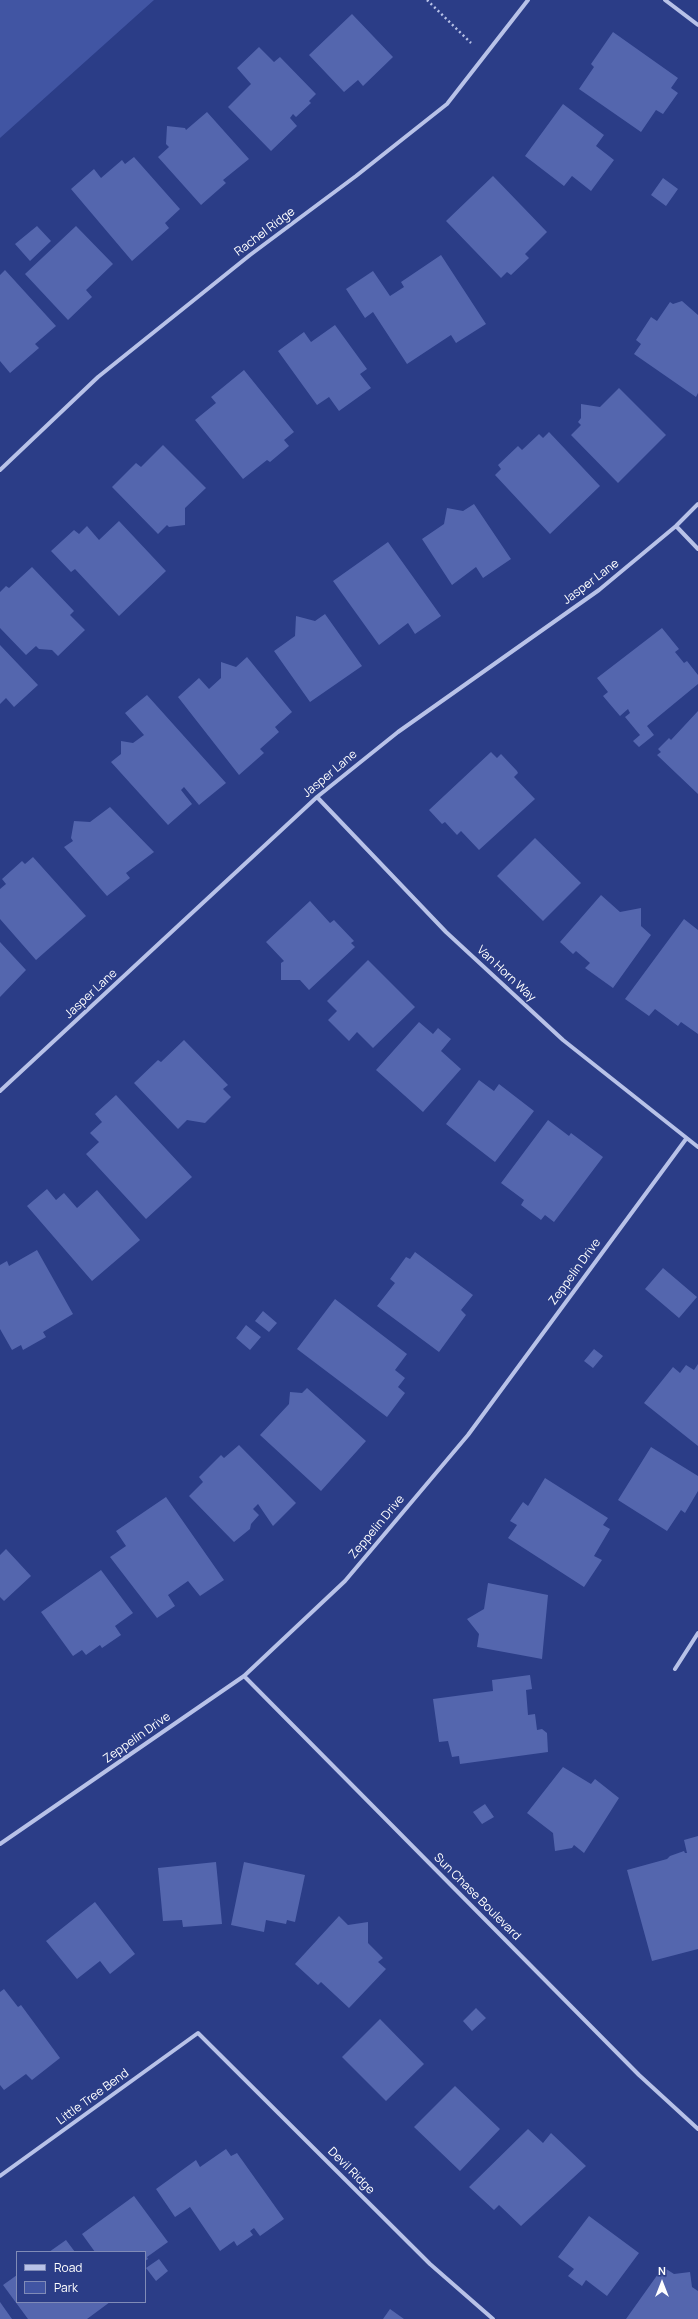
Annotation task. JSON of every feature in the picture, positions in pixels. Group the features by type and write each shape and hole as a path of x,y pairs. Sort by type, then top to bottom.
{"street":[{"name":"Rachel Ridge","path":"0,470 98,377 250,255 356,176 447,104 528,0"},
{"path":"665,0 698,25"},
{"name":"Jasper Lane","path":"0,1092 317,797 398,732 599,590 676,526 698,504"},
{"path":"676,526 698,549"},
{"name":"Van Horn Way","path":"317,797 452,937 564,1040 698,1148"},
{"name":"Zeppelin Drive","path":"0,1844 244,1676 345,1581 468,1435 686,1139"},
{"path":"676,1669 698,1633"},
{"name":"Sun Chase Boulevard","path":"244,1676 639,2075 698,2129"},
{"name":"Little Tree Bend","path":"0,2176 198,2033"},
{"name":"Devil Ridge","path":"198,2033 430,2264 493,2319"}],"path":[{"path":"427,0 485,56"}],"green space":[{"path":"0,0 154,0 0,138"}],"building":[{"path":"352,14 393,57 363,86 358,80 344,92 309,55"},
{"path":"613,32 678,78 671,88 678,93 663,114 656,110 641,132 579,89 594,67 591,64"},
{"path":"259,47 274,62 280,57 316,94 309,101 311,103 296,117 293,114 290,118 297,126 271,151 228,107 251,84 237,68"},
{"path":"563,104 604,135 596,146 614,160 591,191 572,176 564,186 525,156"},
{"path":"207,112 249,159 223,180 226,183 201,205 158,157 169,147 166,144 167,126 185,128 186,130"},
{"path":"134,157 180,209 165,223 169,228 132,261 71,189 94,169 101,178 122,160 125,164"},
{"path":"493,176 547,232 525,254 529,258 511,275 507,272 501,278 446,221"},
{"path":"663,178 678,189 666,206 651,195"},
{"path":"37,226 51,241 30,261 15,244"},
{"path":"76,226 113,264 86,290 92,297 68,320 25,274"},
{"path":"441,255 486,324 456,343 451,335 407,364 373,312 365,318 346,289 373,271 390,296 404,287 401,282"},
{"path":"5,270 56,326 35,344 39,348 10,373 0,361 0,275"},
{"path":"682,301 698,315 698,393 696,397 634,354 641,344 636,340 651,317 657,321 670,302 673,304"},
{"path":"335,325 367,369 360,374 371,388 339,411 329,397 317,405 278,351 304,332 311,342"},
{"path":"244,370 294,432 284,440 289,446 270,462 267,460 243,479 195,420 216,403 211,397"},
{"path":"619,388 666,435 618,483 571,435 581,425 578,422 581,418 581,404 600,407"},
{"path":"549,432 600,486 550,534 495,475 501,469 498,465 518,446 522,450 539,434 543,438"},
{"path":"163,445 206,488 185,508 185,525 169,527 167,525 158,534 112,487 136,463 141,467"},
{"path":"474,504 511,559 483,578 476,567 452,585 422,539 444,524 447,508 463,511"},
{"path":"119,521 166,571 119,616 75,569 71,572 51,551 74,530 79,534 87,526 99,540"},
{"path":"388,542 441,616 415,634 408,623 379,645 333,581"},
{"path":"32,567 74,611 70,615 85,630 58,656 52,650 39,649 36,646 26,655 0,628 0,592 6,586 9,588"},
{"path":"325,614 362,666 310,702 274,651 295,636 296,616 315,621"},
{"path":"662,628 679,649 675,652 684,663 687,661 698,675 698,684 647,726 654,735 639,747 633,741 640,735 625,717 630,713 628,709 620,716 603,696 608,692 597,678"},
{"path":"0,645 38,685 14,707 6,698 0,704"},
{"path":"247,657 292,712 275,727 279,732 260,749 264,753 239,775 178,697 199,678 209,689 221,678 221,662 236,667"},
{"path":"147,695 226,783 199,805 184,787 181,790 192,804 168,825 111,762 121,754 121,741 133,743 144,735 125,713"},
{"path":"698,711 698,794 657,755 661,752 658,749 669,738 671,740"},
{"path":"491,752 497,758 501,754 517,771 518,773 514,777 535,799 479,850 461,831 457,835 445,822 442,824 429,810"},
{"path":"110,807 154,852 126,873 130,878 107,896 64,847 73,841 71,838 74,821 90,822"},
{"path":"535,838 581,883 543,921 497,876"},
{"path":"33,857 86,916 36,960 0,919 0,889 6,884 2,879 22,861 25,864"},
{"path":"601,895 620,912 641,908 641,926 651,935 613,988 585,968 590,963 576,951 573,954 560,942"},
{"path":"310,901 330,923 334,920 354,941 351,943 355,947 309,990 300,980 281,980 281,963 284,961 266,942"},
{"path":"684,919 698,930 698,1034 681,1022 678,1026 655,1009 649,1016 625,999"},
{"path":"0,942 26,970 0,997"},
{"path":"368,960 415,1007 373,1048 357,1032 349,1041 328,1020 337,1011 327,1001"},
{"path":"419,1022 433,1034 438,1028 451,1039 441,1051 461,1069 423,1112 376,1070"},
{"path":"184,1040 228,1085 223,1089 231,1097 205,1123 187,1120 178,1129 134,1083 158,1060 161,1062"},
{"path":"479,1080 494,1091 499,1084 534,1111 495,1162 446,1124"},
{"path":"116,1095 192,1177 146,1219 86,1154 99,1142 90,1133 102,1122 95,1114"},
{"path":"548,1120 569,1136 571,1133 603,1157 554,1222 545,1215 541,1220 521,1205 524,1200 501,1183"},
{"path":"47,1189 56,1200 64,1193 77,1208 97,1190 140,1240 92,1281 27,1206"},
{"path":"37,1250 73,1314 43,1332 46,1337 23,1350 21,1345 12,1350 0,1329 0,1265 7,1261 9,1266"},
{"path":"415,1252 473,1295 461,1310 466,1315 439,1352 377,1306 395,1283 390,1279 406,1257 410,1259"},
{"path":"663,1268 697,1297 679,1318 645,1289"},
{"path":"335,1299 407,1354 395,1370 405,1378 398,1387 405,1393 387,1417 297,1349"},
{"path":"263,1311 277,1323 269,1332 255,1321"},
{"path":"246,1325 261,1337 250,1350 236,1338"},
{"path":"594,1349 603,1356 593,1368 584,1361"},
{"path":"698,1364 698,1446 644,1403 673,1367 680,1373 686,1365 694,1370"},
{"path":"307,1388 366,1441 321,1491 260,1435 289,1404 290,1392 302,1393"},
{"path":"239,1445 296,1503 273,1526 258,1504 253,1509 259,1515 251,1524 250,1529 234,1542 189,1496 203,1482 199,1477 221,1455 224,1458"},
{"path":"651,1447 698,1476 698,1491 685,1513 681,1510 667,1531 618,1500"},
{"path":"545,1478 608,1518 603,1525 610,1529 594,1556 602,1560 584,1587 508,1538 517,1525 510,1521 523,1502 528,1506"},
{"path":"166,1497 224,1580 200,1596 188,1581 168,1595 175,1606 157,1618 110,1557 126,1546 116,1531"},
{"path":"6,1549 31,1576 4,1601 0,1597 0,1555"},
{"path":"101,1570 133,1613 115,1626 121,1635 102,1648 100,1645 86,1655 82,1650 73,1656 41,1612"},
{"path":"488,1583 548,1595 542,1659 477,1647 479,1634 467,1619 484,1609"},
{"path":"530,1675 532,1689 526,1690 528,1715 535,1714 537,1730 542,1729 547,1733 548,1752 460,1764 459,1756 452,1757 448,1741 439,1742 433,1699 493,1691 492,1680"},
{"path":"563,1767 591,1784 595,1779 619,1798 584,1853 574,1845 572,1848 555,1851 553,1833 527,1813"},
{"path":"485,1804 494,1817 482,1824 473,1812"},
{"path":"698,1836 698,1949 652,1961 627,1870 667,1859 670,1856 684,1851 687,1853 684,1840"},
{"path":"216,1862 222,1924 183,1927 182,1920 163,1921 158,1868"},
{"path":"244,1862 305,1875 295,1922 287,1920 286,1924 266,1920 264,1932 231,1925"},
{"path":"95,1902 135,1954 110,1974 100,1961 77,1979 46,1941"},
{"path":"339,1916 348,1925 368,1922 368,1943 383,1958 378,1962 386,1969 349,2008 321,1982 318,1985 295,1964"},
{"path":"4,1989 18,2007 21,2005 60,2058 32,2080 26,2074 4,2090 0,2085 0,1992"},
{"path":"476,2008 486,2018 472,2031 463,2021"},
{"path":"380,2019 424,2064 386,2101 342,2057"},
{"path":"455,2086 500,2129 460,2171 414,2127"},
{"path":"528,2129 543,2143 551,2133 586,2166 521,2226 499,2205 494,2210 469,2187"},
{"path":"226,2149 231,2156 237,2153 284,2219 260,2236 254,2228 250,2231 253,2235 237,2246 234,2241 220,2251 190,2207 175,2217 156,2189 196,2160 200,2167"},
{"path":"134,2196 168,2242 147,2257 148,2259 146,2260 146,2251 94,2251 82,2234"},
{"path":"589,2216 639,2253 607,2296 586,2280 582,2286 568,2276 574,2269 558,2257"},
{"path":"66,2240 74,2251 50,2251"},
{"path":"159,2259 168,2271 156,2281 146,2268"},
{"path":"663,2267 674,2274 690,2272 692,2287 698,2291 698,2319 626,2319"},
{"path":"16,2276 16,2303 3,2285"},
{"path":"0,2302 12,2319 0,2319"},
{"path":"16,2303 109,2303 87,2319 28,2319"},
{"path":"390,2309 404,2319 383,2319"}]}
